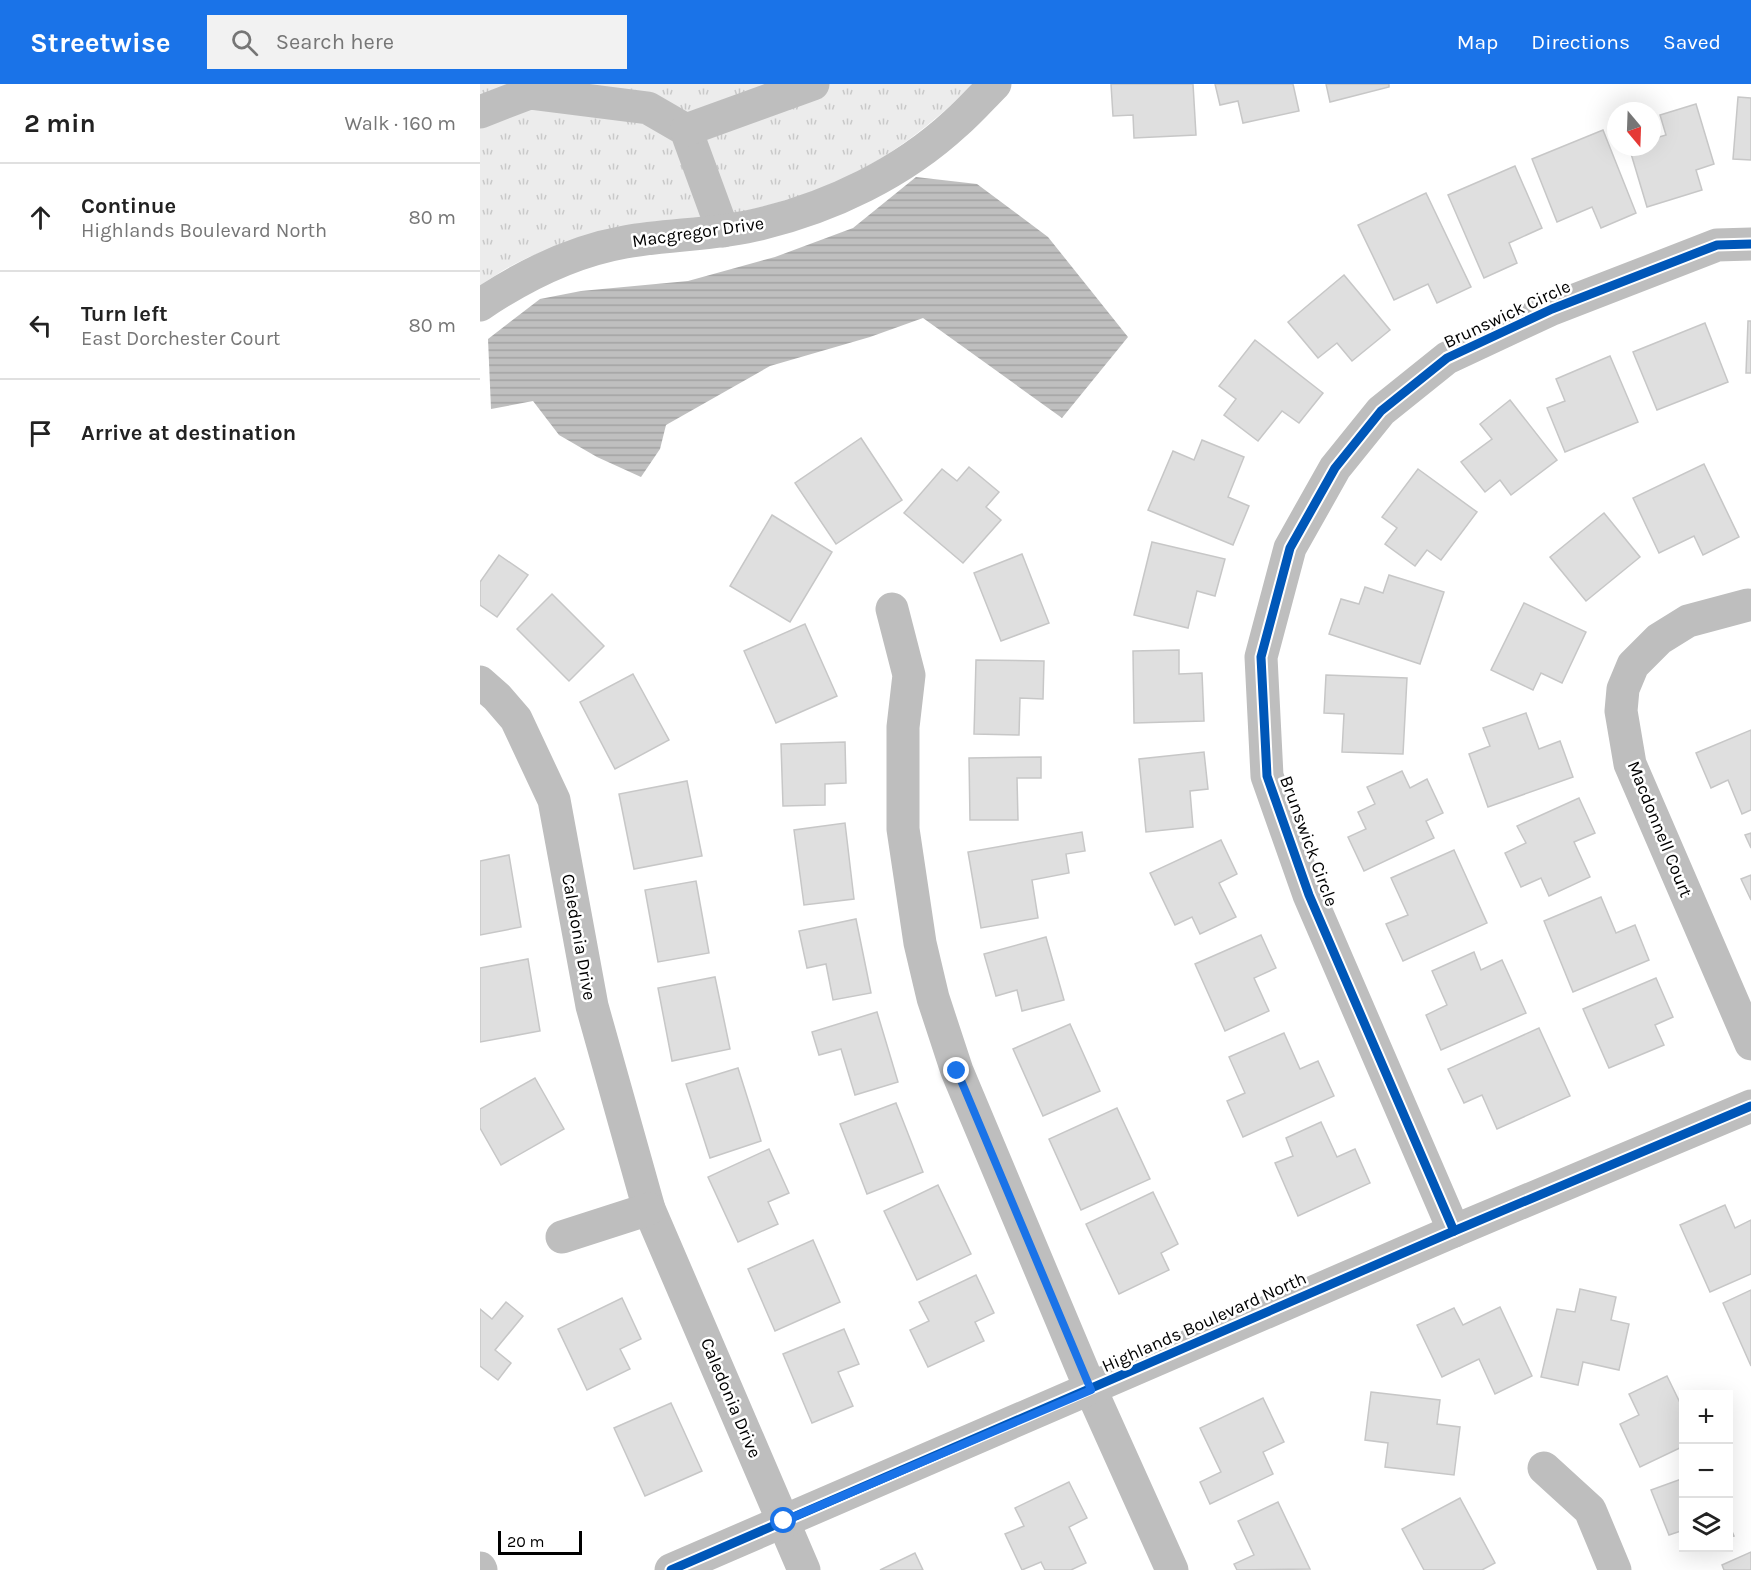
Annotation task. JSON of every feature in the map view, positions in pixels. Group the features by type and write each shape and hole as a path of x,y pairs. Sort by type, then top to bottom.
{"street":[{"path":"686,130 813,84"},
{"name":"Macgregor Drive","path":"480,305 504,289 585,252 640,240 723,231 761,224 843,196 921,152 956,123 995,84"},
{"path":"480,112 541,88 648,108 686,130 723,231"},
{"name":"Brunswick Circle","path":"1454,1231 1309,895 1267,776 1261,657 1290,548 1335,468 1381,411 1447,358 1552,309 1717,245 1751,244"},
{"name":"Macdonnell Court","path":"1748,605 1688,621 1659,639 1633,665 1623,689 1621,711 1630,764 1751,1044"},
{"path":"892,609 909,675 903,727 903,829 920,943 933,998 957,1071 1091,1390 1172,1570"},
{"name":"Caledonia Drive","path":"480,682 516,719 554,800 592,1006 649,1209 804,1570"},
{"name":"Highlands Boulevard North","path":"671,1570 1454,1231 1751,1106"},
{"path":"562,1237 649,1209"},
{"path":"1544,1468 1590,1510 1615,1570"}],"green space":[{"path":"480,84 973,84 909,139 874,163 836,182 788,199 739,212 540,253 509,267 480,286"}],"shaded area":[{"path":"916,177 977,184 1048,237 1128,337 1062,418 923,318 870,337 770,366 666,425 660,449 641,477 597,457 559,435 533,401 491,409 488,339 540,299 581,291 688,281 775,257 853,228"}],"building":[{"path":"1111,84 1193,84 1196,135 1134,138 1133,115 1113,116"},
{"path":"1215,84 1293,84 1299,111 1243,123 1238,101 1220,105"},
{"path":"1326,84 1389,84 1389,87 1330,102"},
{"path":"1738,97 1751,98 1751,160 1733,159"},
{"path":"1696,104 1714,164 1696,170 1702,190 1647,207 1632,156 1661,156 1661,136 1666,135 1661,115"},
{"path":"1603,130 1607,140 1607,156 1613,156 1636,213 1601,228 1592,207 1557,222 1532,159"},
{"path":"1515,166 1542,228 1509,243 1517,263 1484,278 1448,195"},
{"path":"1426,193 1471,287 1437,303 1428,284 1394,300 1358,225"},
{"path":"1344,275 1390,330 1352,361 1337,343 1318,358 1288,322"},
{"path":"1748,321 1751,321 1751,373 1746,373"},
{"path":"1705,323 1728,382 1657,410 1633,352"},
{"path":"1255,340 1323,393 1299,423 1282,411 1258,441 1224,415 1236,399 1219,386"},
{"path":"1610,356 1638,422 1565,452 1547,408 1565,401 1556,379"},
{"path":"1510,400 1557,460 1511,495 1500,480 1485,492 1461,462 1492,439 1480,424"},
{"path":"861,438 902,500 836,544 795,483"},
{"path":"1202,440 1244,457 1228,497 1249,506 1233,545 1148,510 1173,451 1194,460"},
{"path":"1704,464 1739,537 1703,555 1694,536 1659,553 1633,498"},
{"path":"969,467 999,492 986,507 1001,520 963,563 904,513 942,469 957,481"},
{"path":"1418,469 1477,512 1441,560 1427,550 1415,566 1385,544 1397,528 1382,517"},
{"path":"1604,513 1640,557 1586,601 1550,557"},
{"path":"772,515 832,552 790,622 730,586"},
{"path":"1152,542 1225,559 1215,596 1197,591 1188,628 1134,615"},
{"path":"1022,554 1049,623 1001,641 974,573"},
{"path":"499,555 528,575 497,617 480,605 480,582"},
{"path":"1389,575 1444,592 1420,664 1329,634 1341,599 1359,604 1365,587 1383,593"},
{"path":"552,594 604,646 569,681 517,629"},
{"path":"1524,603 1586,632 1562,683 1541,673 1533,690 1491,670"},
{"path":"805,624 837,696 776,723 744,651"},
{"path":"1179,650 1179,674 1202,673 1204,721 1134,723 1133,651"},
{"path":"976,660 1044,661 1043,699 1020,698 1019,735 974,734"},
{"path":"633,674 669,740 615,769 580,702"},
{"path":"1326,675 1407,678 1403,754 1342,752 1344,714 1324,713"},
{"path":"1526,713 1539,749 1560,741 1573,777 1488,807 1469,754 1490,746 1483,728"},
{"path":"1751,730 1751,810 1742,814 1728,780 1711,788 1696,753"},
{"path":"845,742 846,783 825,784 825,805 783,806 781,744"},
{"path":"1204,752 1208,789 1190,791 1193,827 1146,832 1139,759"},
{"path":"1041,757 1041,778 1017,778 1018,820 970,820 969,758"},
{"path":"1402,771 1410,788 1427,779 1443,813 1426,821 1434,838 1364,871 1348,837 1366,829 1358,812 1375,804 1367,787"},
{"path":"687,781 702,856 634,869 619,794"},
{"path":"1579,798 1595,833 1574,842 1590,877 1549,896 1541,878 1521,887 1505,853 1526,843 1517,826"},
{"path":"845,823 854,899 804,905 794,830"},
{"path":"1082,832 1085,851 1066,854 1069,873 1032,880 1038,918 981,928 968,852"},
{"path":"1751,833 1751,848 1745,835"},
{"path":"1221,840 1237,874 1219,883 1236,917 1200,934 1192,917 1175,925 1150,873"},
{"path":"1454,850 1487,923 1403,961 1386,924 1408,915 1391,878"},
{"path":"509,855 521,927 480,935 480,861"},
{"path":"1751,875 1751,900 1741,879"},
{"path":"696,881 709,953 658,962 645,890"},
{"path":"1601,897 1616,933 1635,925 1649,960 1573,992 1544,921"},
{"path":"856,919 871,993 833,1000 826,964 807,968 799,931"},
{"path":"1261,935 1276,968 1254,978 1269,1011 1225,1031 1195,964"},
{"path":"1046,937 1064,1000 1022,1011 1017,990 996,996 984,954"},
{"path":"1474,952 1481,970 1502,960 1526,1013 1441,1050 1426,1015 1447,1005 1432,971"},
{"path":"528,959 540,1031 480,1042 480,968"},
{"path":"715,977 730,1049 672,1061 658,988"},
{"path":"1656,978 1673,1017 1655,1025 1664,1045 1609,1068 1583,1009"},
{"path":"877,1012 898,1082 855,1095 841,1049 819,1055 812,1032"},
{"path":"1070,1024 1100,1091 1043,1116 1013,1049"},
{"path":"1539,1028 1570,1096 1497,1129 1482,1095 1464,1103 1448,1069"},
{"path":"1284,1033 1300,1069 1318,1061 1334,1096 1243,1137 1227,1101 1245,1093 1229,1057"},
{"path":"738,1068 761,1141 710,1158 686,1084"},
{"path":"535,1078 564,1129 501,1165 480,1128 480,1109"},
{"path":"896,1103 923,1172 867,1194 840,1124"},
{"path":"1117,1108 1150,1179 1081,1210 1049,1139"},
{"path":"1321,1122 1337,1157 1355,1149 1370,1183 1298,1216 1275,1163 1293,1156 1286,1138"},
{"path":"769,1149 789,1193 768,1202 778,1224 738,1242 708,1177"},
{"path":"938,1185 971,1254 917,1280 884,1211"},
{"path":"1153,1192 1178,1244 1161,1253 1169,1270 1119,1294 1086,1224"},
{"path":"1725,1205 1735,1228 1751,1220 1751,1274 1710,1292 1680,1225"},
{"path":"813,1240 840,1302 775,1331 748,1269"},
{"path":"976,1275 994,1313 975,1322 984,1341 928,1367 910,1330 929,1321 919,1302"},
{"path":"1580,1289 1616,1297 1611,1320 1629,1324 1619,1370 1583,1362 1578,1385 1541,1377 1557,1309 1575,1312"},
{"path":"1751,1290 1751,1366 1723,1303"},
{"path":"622,1298 641,1339 620,1349 630,1369 587,1390 558,1329"},
{"path":"506,1302 523,1316 495,1350 511,1363 498,1380 480,1366 480,1309 492,1319"},
{"path":"1500,1307 1532,1376 1495,1394 1479,1359 1442,1377 1417,1325 1454,1308 1463,1325"},
{"path":"844,1329 859,1364 838,1372 853,1406 812,1423 783,1354"},
{"path":"1667,1376 1679,1401 1679,1448 1640,1467 1620,1424 1639,1415 1629,1394"},
{"path":"1371,1392 1440,1400 1437,1424 1460,1427 1454,1475 1385,1467 1388,1443 1365,1440"},
{"path":"1263,1398 1284,1442 1263,1452 1273,1474 1210,1504 1200,1482 1221,1472 1200,1428"},
{"path":"671,1403 702,1471 645,1496 614,1428"},
{"path":"1679,1480 1679,1532 1669,1535 1651,1490"},
{"path":"1069,1482 1087,1518 1069,1527 1086,1563 1071,1570 1045,1570 1041,1562 1022,1570 1005,1534 1024,1526 1015,1508"},
{"path":"1460,1498 1495,1563 1482,1570 1424,1570 1402,1529"},
{"path":"1278,1502 1310,1569 1237,1570 1234,1564 1254,1555 1238,1521"},
{"path":"1751,1552 1751,1570 1724,1570 1722,1565"},
{"path":"915,1553 923,1570 880,1570"}],"cycle path":[{"path":"1454,1231 1309,895 1267,776 1261,657 1290,548 1335,468 1381,411 1447,358 1552,309 1717,245 1751,244"},
{"path":"671,1570 1454,1231 1751,1106"}],"route":[{"path":"784,1521 1091,1390 957,1071"}]}
